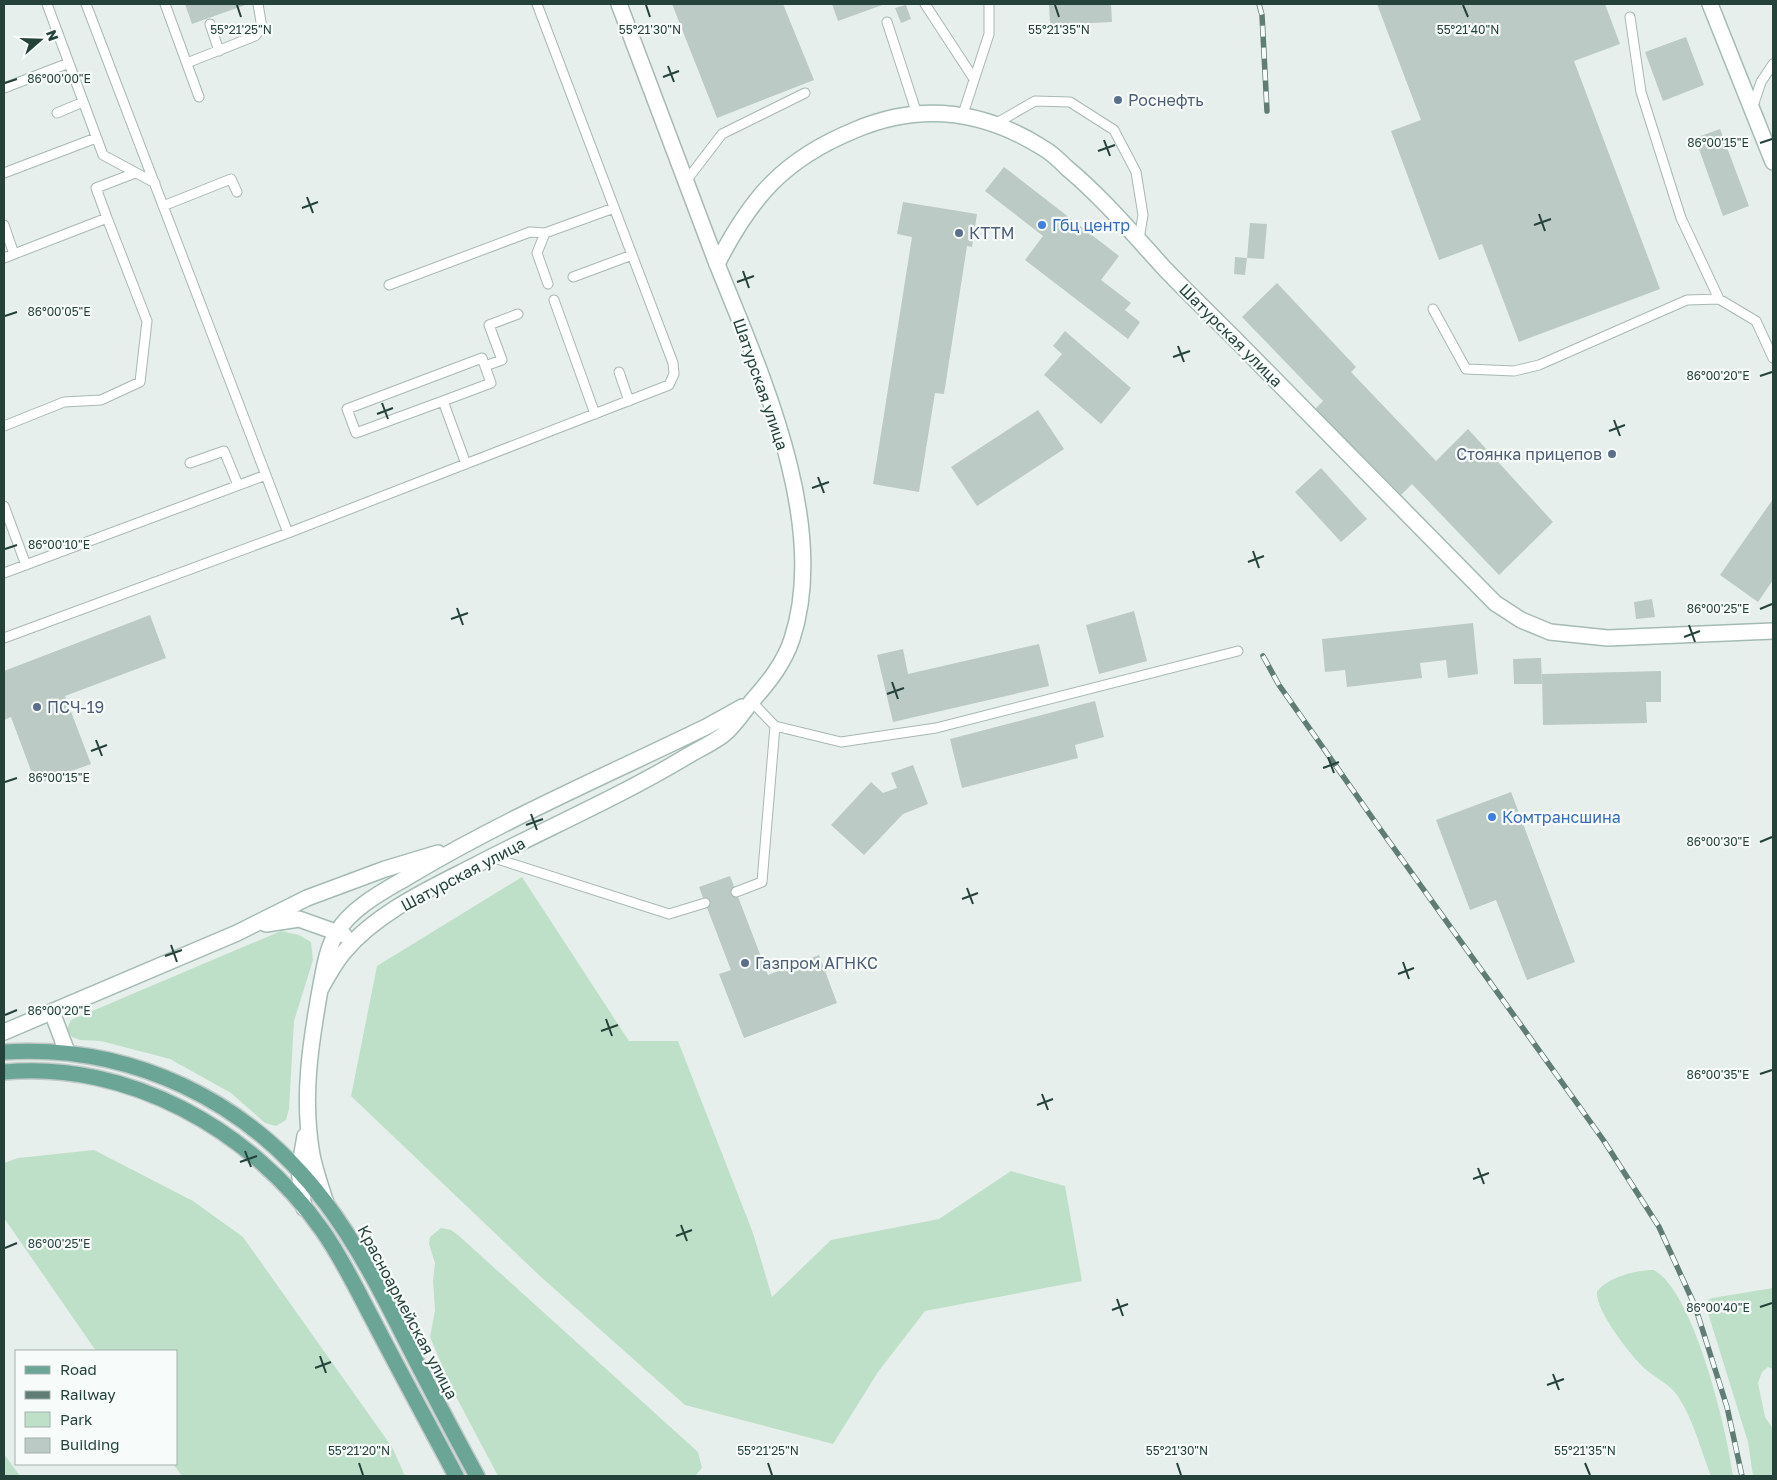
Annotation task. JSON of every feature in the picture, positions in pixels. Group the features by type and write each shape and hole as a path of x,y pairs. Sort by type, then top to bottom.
{"main road":[{"name":"Шатурская улица","path":"320,990 332,968 355,940 383,918 417,896 665,770 725,734 769,683 791,640 798,617 801,584 801,540 796,502 781,435 763,381 619,4"},
{"path":"1710,4 1773,162"},
{"name":"Шатурская улица","path":"718,264 737,225 762,193 794,162 828,141 878,120 917,114 963,114 995,124 1044,148 1088,185 1165,268 1495,603 1521,620 1550,632 1608,638 1773,630"},
{"name":"Шатурская улица","path":"454,850 706,727 752,702"},
{"path":"304,1208 299,1170 307,1122 310,1042 328,951 337,932 360,908 382,892 454,850"},
{"path":"4,1032 238,933 307,898 418,858 454,850"},
{"path":"238,933 278,921 299,919 355,940"},
{"path":"52,1012 67,1052"},
{"name":"Красноармейская улица","path":"5,1049 67,1052 123,1062 166,1076 204,1095 242,1120 299,1170 326,1203 355,1248 386,1302 476,1476"},
{"path":"4,1072 69,1074 124,1084 167,1100 219,1130 254,1156 323,1230 456,1476"},
{"path":"307,1122 312,1158 326,1203"}],"lane":[{"path":"47,4 103,155 155,184"},
{"path":"86,4 288,533"},
{"path":"165,4 200,97"},
{"path":"187,63 256,36 262,28 258,4"},
{"path":"4,638 288,533 670,385 674,374 673,363 537,4"},
{"path":"925,4 974,80"},
{"path":"963,114 989,34 988,4"},
{"path":"1630,17 1641,92 1678,208 1720,299"},
{"path":"886,22 917,114"},
{"path":"210,24 219,51"},
{"path":"4,88 69,63"},
{"path":"1752,109 1761,82 1773,64"},
{"path":"686,181 722,134 805,92"},
{"path":"995,124 1035,101 1070,102 1114,130 1136,172 1144,215 1140,239"},
{"path":"57,113 83,102"},
{"path":"4,173 96,138"},
{"path":"4,426 64,402 101,400 140,382 147,321 96,188 135,172"},
{"path":"163,206 231,179 237,192"},
{"path":"389,285 530,232 545,233 614,208"},
{"path":"4,258 107,218"},
{"path":"4,225 14,254"},
{"path":"545,233 537,253 548,284"},
{"path":"573,276 632,255"},
{"path":"1434,309 1466,369 1514,371 1539,365 1687,300 1720,299 1756,321 1773,358"},
{"path":"554,300 595,414"},
{"path":"485,366 502,360 489,325 518,314"},
{"path":"482,358 492,383 443,401 356,433 348,409 482,358"},
{"path":"619,372 629,400"},
{"path":"443,401 466,464"},
{"path":"190,463 224,451 238,486"},
{"path":"4,573 266,475"},
{"path":"4,506 26,565"},
{"path":"752,702 775,726 841,742 936,728 1238,651"},
{"path":"736,892 762,882 775,726"},
{"path":"491,857 669,914 705,903"}],"green space":[{"path":"522,877 629,1041 678,1041 753,1233 772,1297 831,1240 939,1219 1011,1171 1065,1186 1082,1281 925,1311 878,1372 833,1444 685,1405 541,1277 351,1096 377,966"},
{"path":"281,931 299,935 311,942 313,960 294,1021 289,1109 286,1120 276,1126 265,1123 231,1093 170,1059 101,1041 80,1040 72,1037 67,1029 71,1020"},
{"path":"94,1150 193,1201 243,1237 392,1447 405,1476 182,1476 174,1465 178,1465 178,1350 95,1350 4,1218 4,1163 18,1158"},
{"path":"441,1228 451,1230 458,1235 698,1452 702,1468 695,1476 498,1476 452,1389 430,1337 435,1310 433,1281 435,1263 429,1244 430,1237"},
{"path":"1654,1270 1669,1283 1695,1333 1716,1396 1733,1476 1711,1476 1693,1426 1679,1398 1667,1384 1636,1360 1614,1331 1601,1309 1597,1292 1608,1282 1623,1275"},
{"path":"1773,1288 1773,1369 1768,1367 1762,1372 1758,1383 1765,1417 1773,1429 1773,1476 1753,1476 1748,1442 1708,1313 1707,1301 1712,1298"},
{"path":"4,1454 20,1476 4,1476"}],"building":[{"path":"185,4 248,4 192,24"},
{"path":"672,4 783,4 814,80 717,118"},
{"path":"832,4 885,4 838,21"},
{"path":"1049,4 1111,4 1112,22 1050,25"},
{"path":"1377,4 1605,4 1620,44 1574,61 1660,289 1519,342 1482,244 1439,260 1391,131 1421,120"},
{"path":"906,5 911,19 901,23 895,8"},
{"path":"1686,37 1704,85 1663,101 1645,52"},
{"path":"1720,129 1749,206 1723,216 1695,138"},
{"path":"1004,167 1119,256 1101,280 1131,303 1125,310 1140,322 1128,339 1025,260 1043,236 985,191"},
{"path":"903,202 977,214 972,247 967,246 944,394 935,393 919,492 873,484 912,237 897,234"},
{"path":"1250,223 1267,224 1264,259 1247,258"},
{"path":"1235,257 1247,258 1245,275 1234,274"},
{"path":"1277,283 1356,367 1351,372 1436,461 1468,429 1553,522 1499,575 1412,484 1401,495 1315,409 1323,401 1242,317"},
{"path":"1065,331 1131,388 1101,424 1044,375 1062,354 1053,346"},
{"path":"1038,410 1064,449 977,506 951,467"},
{"path":"1321,468 1367,519 1341,542 1295,492"},
{"path":"1773,499 1773,580 1758,602 1720,575"},
{"path":"1652,599 1655,617 1636,619 1634,602"},
{"path":"1134,611 1147,661 1099,674 1086,625"},
{"name":"ПСЧ-19","path":"150,615 166,658 65,696 91,764 36,784 11,717 4,720 4,671"},
{"path":"1473,623 1478,674 1448,678 1446,660 1420,663 1422,678 1347,687 1345,670 1325,672 1322,639"},
{"path":"1039,644 1049,686 893,722 877,655 903,649 908,674"},
{"path":"1541,658 1542,684 1514,684 1513,659"},
{"path":"1661,671 1661,702 1646,702 1647,723 1543,725 1542,674"},
{"path":"1095,701 1104,737 1075,745 1078,758 962,788 950,739"},
{"path":"913,765 928,804 903,814 864,855 831,825 871,782 883,793 897,788 891,773"},
{"path":"1511,792 1575,962 1527,980 1496,900 1470,910 1436,820"},
{"name":"Газпром АГНКС","path":"730,876 768,975 819,955 837,1003 744,1038 719,974 731,970 699,887"}],"railway":[{"path":"1259,4 1262,15 1267,111"},
{"path":"1263,656 1279,685 1378,826 1604,1141 1659,1227 1695,1306 1727,1407 1742,1476"}],"place":[{"name":"Роснефть","path":"1118,100"},
{"name":"Гбц центр","path":"1042,225"},
{"name":"КТТМ","path":"959,233"},
{"name":"Стоянка прицепов","path":"1612,454"},
{"name":"ПСЧ-19","path":"37,707"},
{"name":"Комтрансшина","path":"1492,817"},
{"name":"Газпром АГНКС","path":"745,963"}]}
